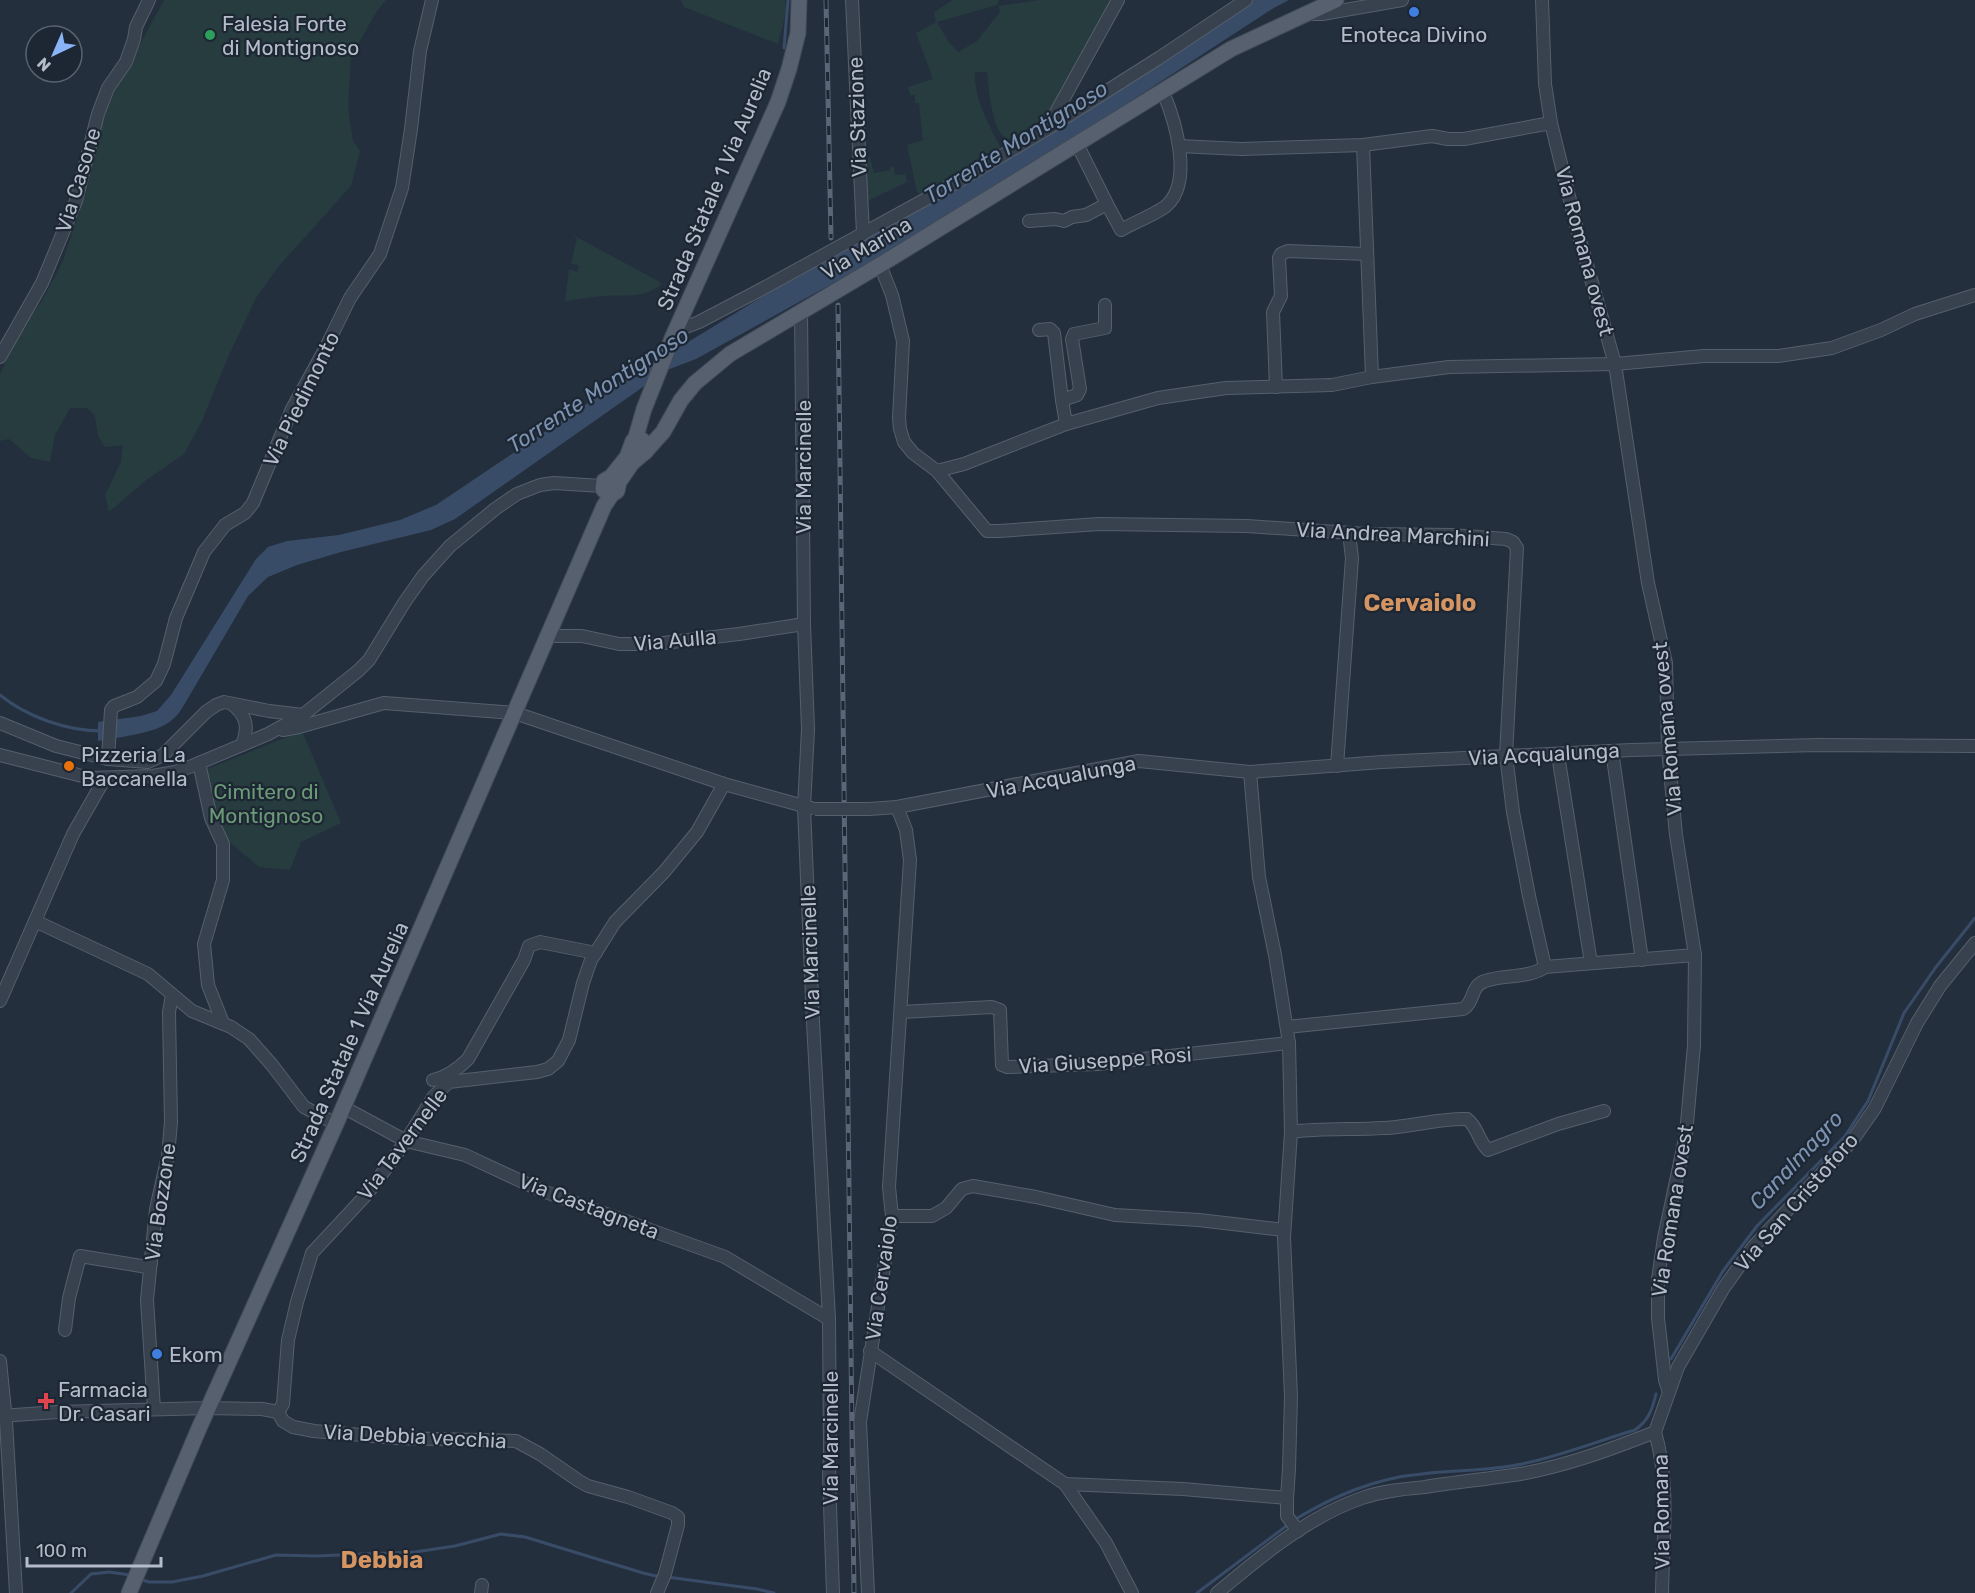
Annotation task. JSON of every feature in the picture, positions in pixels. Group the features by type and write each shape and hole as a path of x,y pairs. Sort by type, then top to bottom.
{"main road":[{"name":"Strada Statale 1 Via Aurelia","path":"131,1590 515,713 607,491 617,491 619,482 632,463 642,441 655,382 674,334 778,102 798,33 799,0"},
{"name":"Via Marina","path":"642,441 661,435 681,400 695,383 730,354 880,265 1231,49 1336,0"}],"street":[{"name":"Via Casone","path":"0,357 42,283 76,201 98,114 108,88 126,62 136,27 148,0"},
{"name":"Via Piedimonto","path":"109,754 111,710 114,706 137,697 161,674 176,618 204,552 225,525 245,513 253,503 292,409 355,290 380,254 402,188 420,51 432,0"},
{"name":"Via Stazione","path":"852,0 863,234"},
{"path":"1047,129 1118,0"},
{"path":"674,334 918,205 1047,129 1246,0"},
{"path":"1305,14 1322,14 1402,0"},
{"name":"Via Romana ovest","path":"1542,0 1545,84 1551,123 1578,233 1615,364 1648,583 1666,663 1668,749 1676,835 1695,955 1694,1045 1686,1134 1664,1238 1657,1297 1665,1380 1670,1392"},
{"path":"1077,144 1121,230 1166,206 1179,184 1181,168 1179,146 1164,92"},
{"path":"1179,146 1241,149 1363,145 1432,136 1464,139 1551,123"},
{"path":"1363,145 1372,377"},
{"path":"1029,221 1055,219 1064,221 1086,215 1107,204"},
{"path":"1276,387 1273,312 1281,296 1280,256 1283,252 1288,251 1367,254"},
{"path":"880,265 892,295 903,341 900,429 904,442 913,453 937,471 986,456 1066,424 1158,398 1226,388 1332,385 1372,377 1449,367 1615,364 1704,356 1778,356 1832,348 1881,330 1915,314 1975,295"},
{"path":"1062,400 1077,395 1080,389 1072,339 1074,334 1104,328 1105,305"},
{"name":"Via Marcinelle","path":"801,311 804,624 810,808 813,1022 829,1319 829,1475 833,1593"},
{"path":"1039,330 1050,329 1054,333 1066,424"},
{"name":"Via Andrea Marchini","path":"937,471 987,531 1099,524 1247,526 1349,533 1451,535 1506,539 1513,542 1517,548 1506,755 1513,812 1545,967"},
{"path":"0,755 90,778 153,776 200,763 273,731 303,715 351,677 369,660 423,576 450,546 495,509 528,488 554,483 574,483 607,491"},
{"path":"1336,766 1350,599 1352,558 1349,533"},
{"name":"Via Aulla","path":"546,636 582,636 620,644 655,644 804,624"},
{"path":"0,723 56,746 148,762 163,754 216,705 224,702 303,715"},
{"path":"231,703 246,718 246,735 242,744"},
{"name":"Via Acqualunga","path":"273,731 300,727 384,703 515,713 724,784 810,808 897,807 1139,760 1250,772 1506,755 1612,751 1818,744 1975,746"},
{"path":"1612,751 1642,960"},
{"path":"1558,754 1591,963"},
{"path":"200,763 212,818 223,844 223,880 204,944 208,986 223,1023"},
{"path":"1250,772 1259,878 1289,1043 1291,1132 1284,1230 1291,1396 1287,1516 1297,1530"},
{"path":"1,996 73,834 105,778"},
{"name":"Via Tavernelle","path":"278,1412 283,1404 288,1340 312,1253 367,1194 406,1141 434,1096 448,1082 537,1072 548,1069 558,1061 569,1040 583,983 596,952 615,922 664,872 697,832 724,784"},
{"name":"Via Cervaiolo","path":"897,807 906,830 910,860 889,1187 892,1216 870,1351 1065,1484 1106,1543 1132,1593"},
{"path":"34,921 148,974 192,1011 223,1023 249,1040 272,1065 304,1107 336,1124"},
{"path":"433,1080 460,1067 468,1059 524,960 529,946 540,942 596,952"},
{"name":"Via San Cristoforo","path":"1655,1431 1678,1367 1723,1289 1753,1247 1852,1142 1875,1108 1917,1023 1940,986 1975,943"},
{"path":"1287,1027 1463,1010 1470,1004 1474,989 1485,981 1532,973 1545,967 1695,955"},
{"name":"Via Bozzone","path":"154,1409 147,1300 156,1209 168,1156 171,1122 169,1012 172,995"},
{"name":"Via Giuseppe Rosi","path":"902,1012 992,1007 1000,1010 1002,1065 1007,1067 1097,1064 1289,1043"},
{"name":"Via Castagneta","path":"343,1107 406,1141 465,1155 540,1190 725,1257 829,1319"},
{"path":"1291,1132 1411,1126 1452,1119 1467,1119 1474,1124 1483,1146 1488,1150 1558,1124 1604,1111"},
{"path":"892,1216 939,1214 962,1189 974,1186 1115,1215 1199,1220 1284,1230"},
{"path":"65,1330 69,1298 80,1256 147,1266 151,1263"},
{"path":"868,1593 860,1422 870,1351"},
{"path":"0,1361 16,1593"},
{"path":"3,1416 58,1412 209,1408 262,1409 278,1412"},
{"name":"Via Debbia vecchia","path":"278,1412 283,1421 293,1427 314,1431 396,1438 516,1441 528,1446 579,1481 672,1513 678,1517 678,1525 664,1577 657,1593"},
{"path":"1217,1593 1297,1530 1334,1510 1363,1498 1395,1490 1543,1469 1611,1449 1655,1431"},
{"name":"Via Romana","path":"1655,1431 1662,1452 1664,1503 1662,1593"},
{"path":"1065,1484 1183,1489 1287,1498"}],"green space":[{"path":"164,0 386,0 375,14 351,57 348,107 353,141 360,151 351,186 278,267 256,298 228,357 202,421 184,454 145,481 109,512 105,495 121,462 123,445 105,447 98,436 95,416 87,408 70,408 55,435 50,462 31,458 9,439 0,441 0,374 24,325 42,301 63,261 87,189 90,165 99,132 112,97 133,64 137,50"},
{"path":"681,0 785,0 786,12 778,44 684,7"},
{"path":"953,0 999,0 997,5 937,22 948,41 958,52 976,42 1000,12 999,6 1039,0 1111,0 1043,123 1032,126 1015,138 1007,139 1001,134 997,125 993,114 987,72 975,72 979,101 1000,146 999,149 938,189 923,195 918,193 916,188 907,145 923,140 919,103 915,103 915,95 910,95 908,87 933,79 916,33 936,22 934,12"},
{"path":"870,157 874,173 890,170 894,166 895,175 905,174 907,182 865,202 863,159"},
{"path":"573,235 662,284 640,294 598,296 565,301 569,269 577,272 579,266 571,263 577,239"},
{"name":"Cimitero di Montignoso","path":"302,731 341,823 301,842 290,870 259,867 225,838 211,812 205,770"}],"water":[{"path":"1254,0 1289,0 1085,131 875,260 696,359 667,370 455,519 431,530 341,552 297,565 268,577 248,596 184,705 174,718 165,725 147,732 98,741 98,722 141,716 157,711 171,695 256,559 268,547 287,541 339,535 400,520 436,505 625,378 767,294 932,203 1112,93"}],"waterway":[{"path":"784,48 788,0"},
{"name":"Torrente Montignoso","path":"0,695 22,710 48,721 75,728 102,731"},
{"name":"Canalmagro","path":"1671,1359 1723,1271 1757,1226 1845,1136 1868,1101 1904,1013 1936,967 1975,918"},
{"path":"1294,1520 1324,1503 1371,1484 1405,1476 1522,1464 1565,1453 1635,1430 1649,1414 1656,1394"},
{"path":"1197,1593 1289,1524"},
{"path":"139,1579 149,1582 172,1582 203,1576 276,1555 316,1556 415,1552 455,1546 501,1534 525,1537 660,1577"},
{"path":"71,1593 91,1574 109,1572 130,1575"},
{"path":"667,1577 774,1593"}],"railway":[{"path":"826,0 831,238"},
{"path":"838,305 854,1593"}],"place":[{"name":"Enoteca Divino","path":"1414,12"},
{"name":"Falesia Forte di Montignoso","path":"210,35"},
{"name":"Pizzeria La Baccanella","path":"69,766"},
{"name":"Ekom","path":"157,1354"},
{"name":"Farmacia Dr. Casari","path":"46,1401"}],"district":[{"name":"Cervaiolo","path":"1420,603"},
{"name":"Debbia","path":"382,1560"}]}
